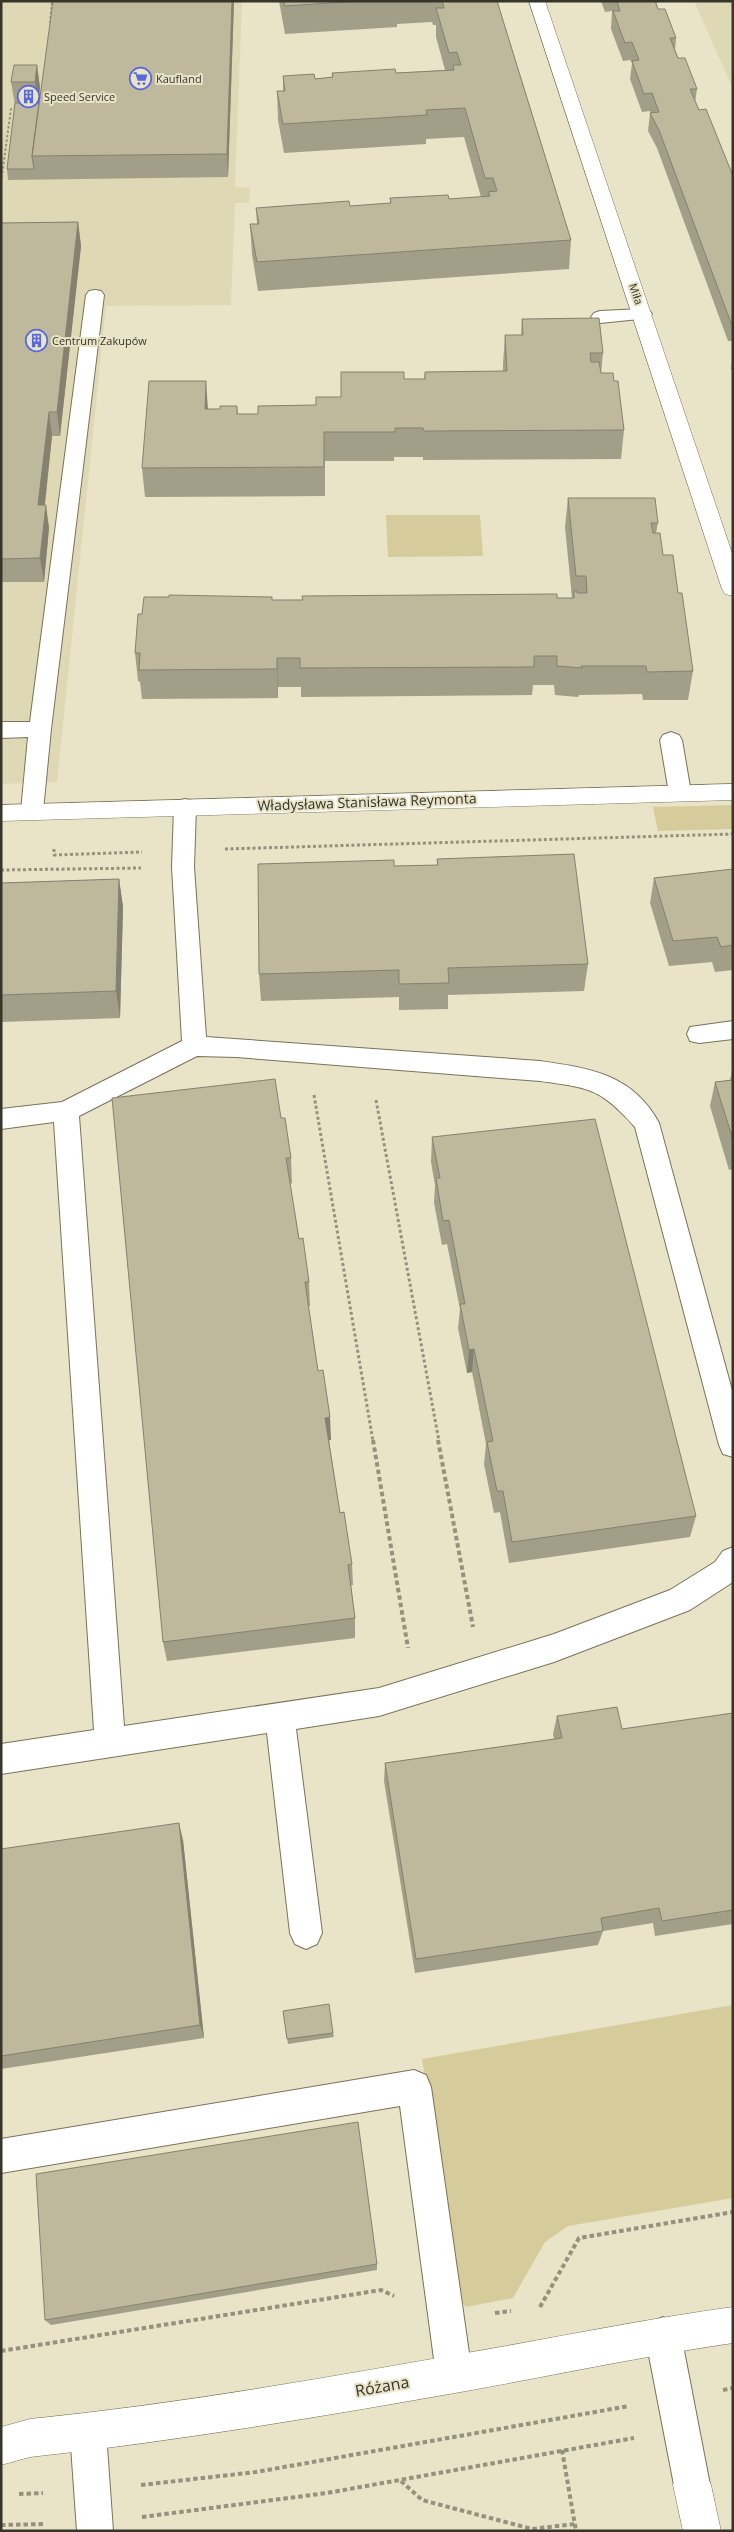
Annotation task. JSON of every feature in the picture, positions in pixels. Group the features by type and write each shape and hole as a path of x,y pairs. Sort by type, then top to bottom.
{"street":[{"name":"Miła","path":"537,1 643,314 733,589"},
{"name":"Władysława Stanisława Reymonta","path":"1,812 733,792"},
{"name":"Różana","path":"11,2439 88,2432 248,2409 454,2374 663,2335 733,2325"},
{"path":"692,2485 702,2531"}],"lane":[{"path":"32,812 40,729 95,294"},
{"path":"600,317 643,314"},
{"path":"1,730 40,729"},
{"path":"671,740 680,793"},
{"path":"185,807 183,859 194,1046"},
{"path":"699,1034 733,1030"},
{"path":"1,1119 66,1111 194,1046 369,1057 540,1071 589,1078 621,1095 646,1124 733,1445"},
{"path":"66,1111 110,1742"},
{"path":"1,1759 379,1702 554,1648 680,1600 725,1571 733,1560"},
{"path":"280,1717 306,1933"},
{"path":"1,2156 414,2087 454,2374"},
{"path":"663,2335 692,2485"},
{"path":"88,2432 93,2515"}],"path":[{"path":"50,30 52,1"},
{"path":"1,182 11,109 26,108"},
{"path":"1,870 183,859 733,834"},
{"path":"54,844 54,855 183,859"},
{"path":"307,1052 416,1691"},
{"path":"369,1057 481,1671"},
{"path":"532,2308 540,2307 579,2238 733,2212"},
{"path":"1,2350 381,2290 446,2319 516,2310"},
{"path":"1,2525 93,2515 215,2510 400,2481 562,2450 679,2413 733,2388"},
{"path":"10,2494 93,2515 256,2472 679,2413"},
{"path":"562,2450 576,2531"},
{"path":"400,2481 422,2500 532,2529 575,2524"}],"shaded area":[{"path":"1,1 242,1 235,187 250,188 249,203 235,203 231,305 106,306 57,782 1,784"},
{"path":"694,1 733,1 733,89"},
{"path":"386,515 480,515 483,556 388,557"},
{"path":"733,805 733,829 658,831 653,807"},
{"path":"733,2005 733,2198 568,2226 545,2242 513,2298 466,2307 454,2291 459,2288 422,2059"}],"building":[{"name":"Kaufland","path":"53,1 232,1 227,154 32,156"},
{"path":"284,1 361,1 285,6"},
{"path":"442,1 497,1 571,240 257,262 250,224 259,224 256,208 349,201 350,206 391,203 390,198 448,195 449,199 490,196 488,192 497,191 493,178 485,178 465,108 426,110 427,115 283,124 277,91 285,91 283,76 314,74 315,79 333,77 332,73 395,69 396,73 454,70 453,65 461,65 457,52 449,53 436,8 444,8"},
{"path":"617,1 655,1 658,9 665,9 676,38 670,38 678,58 685,58 697,89 690,89 699,110 706,109 733,176 733,323 731,323 659,130 650,113 659,112 652,93 644,94 632,61 639,60 632,42 625,43 613,11 620,11"},
{"path":"14,65 37,65 35,82 11,82"},
{"path":"15,103 39,103 32,156 34,169 7,169"},
{"name":"Centrum Zakupów","path":"78,222 57,412 49,412 38,505 46,505 40,558 1,559 1,223"},
{"path":"599,318 603,353 590,353 591,362 599,362 601,373 613,373 614,381 618,381 624,430 424,431 423,428 395,428 395,432 324,432 324,467 142,468 149,381 206,381 205,409 220,409 220,406 237,406 237,414 258,414 258,406 316,405 316,397 341,397 341,372 404,372 404,379 425,379 425,372 507,371 505,335 523,335 522,319"},
{"path":"568,498 655,498 658,523 651,523 653,533 660,533 663,555 673,555 678,593 682,593 693,671 647,672 646,666 581,666 582,668 557,666 557,656 534,656 534,667 300,668 300,658 277,658 277,669 139,670 140,653 135,653 138,614 142,614 144,597 169,597 169,595 272,597 272,600 303,600 302,596 557,594 557,598 574,598 574,591 577,591 577,593 587,593 586,576 576,576"},
{"path":"574,854 588,964 448,968 449,983 399,984 399,970 259,974 258,864 394,860 394,866 438,865 437,859"},
{"path":"733,869 733,945 721,947 717,937 673,941 654,878"},
{"path":"119,879 116,991 1,995 1,883"},
{"path":"275,1079 281,1118 285,1118 291,1158 286,1158 299,1239 303,1238 309,1282 305,1282 318,1371 323,1370 330,1417 325,1418 340,1513 344,1512 352,1564 348,1565 355,1618 163,1642 112,1098"},
{"path":"733,1080 733,1140 715,1082"},
{"path":"595,1119 696,1516 512,1542 503,1491 497,1491 487,1442 493,1441 474,1349 469,1350 460,1304 465,1304 449,1220 443,1221 436,1178 440,1178 432,1137"},
{"path":"617,1707 622,1729 733,1713 733,1910 662,1921 659,1908 601,1918 603,1931 416,1959 385,1763 562,1738 557,1716"},
{"path":"179,1823 200,2025 1,2056 1,1849"},
{"path":"329,2004 333,2033 287,2039 283,2011"},
{"path":"358,2122 377,2264 45,2320 36,2174"}],"place":[{"name":"Kaufland","path":"140,79"},
{"name":"Speed Service","path":"28,97"},
{"name":"Centrum Zakupów","path":"36,341"}]}
